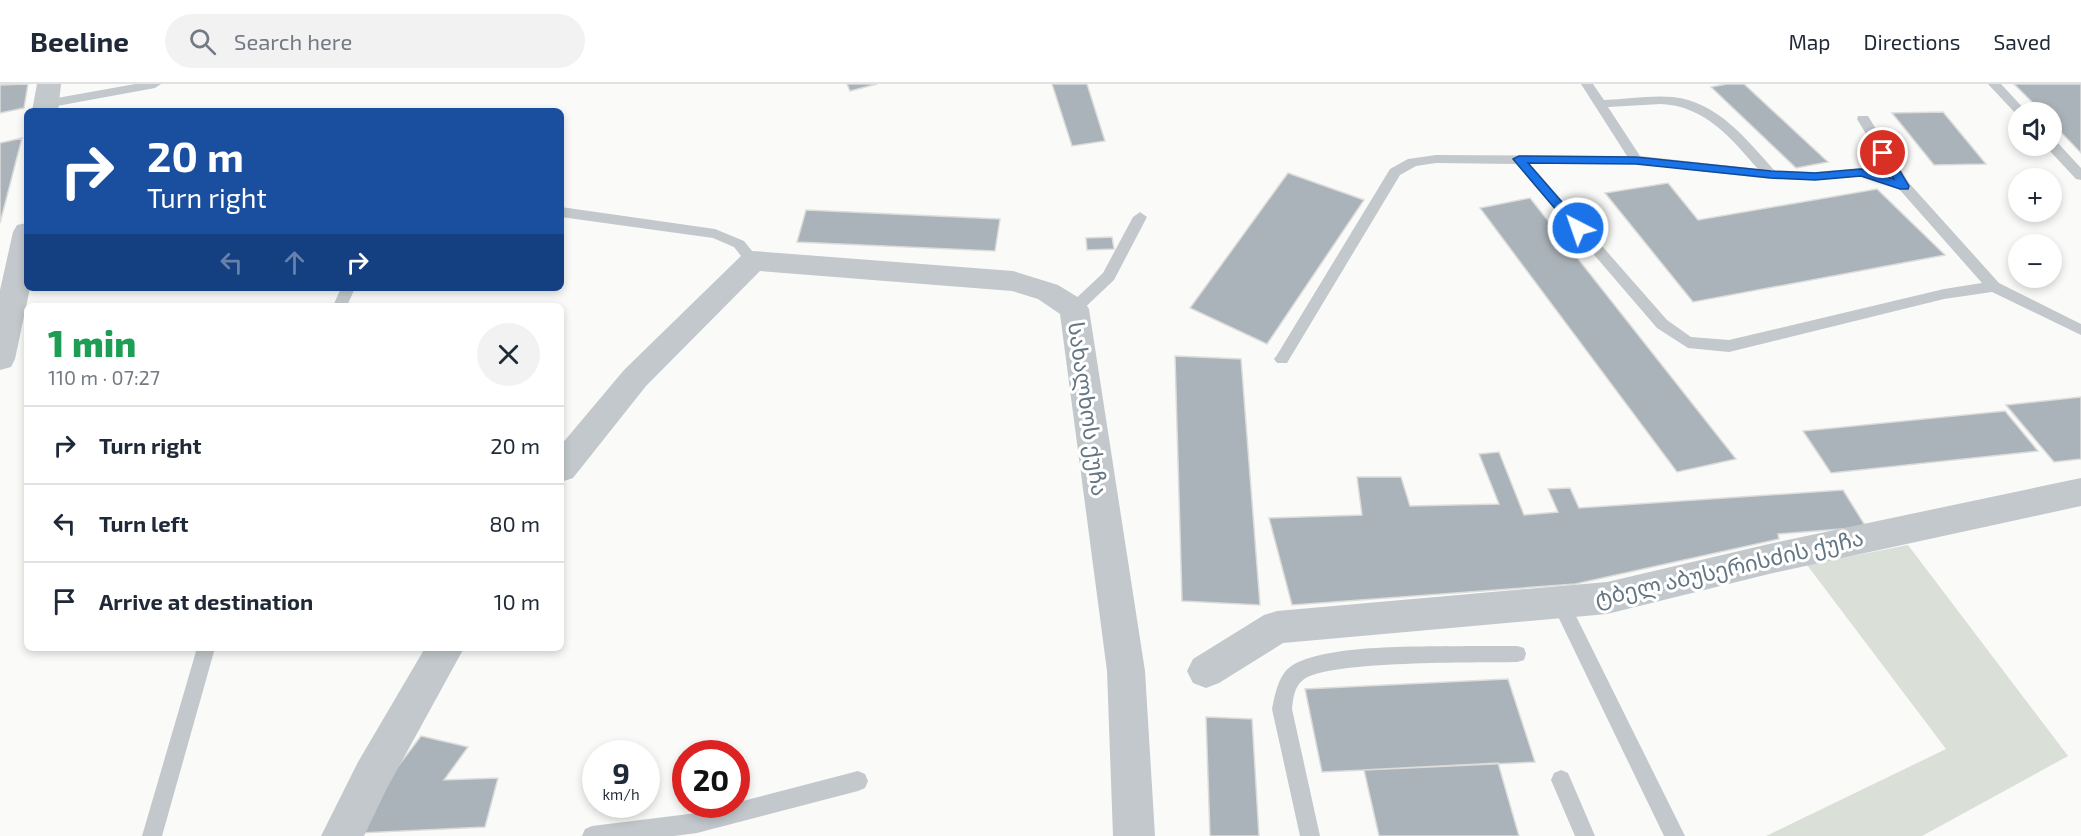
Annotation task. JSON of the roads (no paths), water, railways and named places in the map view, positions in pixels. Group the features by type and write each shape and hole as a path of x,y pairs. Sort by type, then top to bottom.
{"street":[{"path":"0,359 24,246"},
{"name":"სახალხოს ქუჩა","path":"753,261 1013,281 1048,292 1074,309 1126,671 1134,836"},
{"path":"564,465 635,378 753,261"},
{"name":"ტბელ აბუსერისძის ქუჩა","path":"1206,671 1277,627 1607,598 1769,559 2081,492"},
{"path":"342,836 372,776 444,651"}],"lane":[{"path":"47,100 155,84"},
{"path":"1587,84 1636,160"},
{"path":"1994,84 2011,102"},
{"path":"1600,104 1677,102 1701,108 1724,123 1771,175"},
{"path":"1863,119 1904,186 1994,287 2081,330"},
{"path":"2062,156 2081,176"},
{"path":"1282,359 1395,172 1413,162 1436,159 1636,160 1771,175 1815,176 1861,172 1904,186"},
{"path":"1519,159 1662,324 1688,342 1729,346 1944,294 1994,287"},
{"path":"564,212 715,234 739,244 753,261"},
{"path":"1074,309 1109,276 1140,217"},
{"path":"1560,602 1675,836"},
{"path":"152,836 205,651"},
{"path":"1310,836 1282,709 1286,688 1298,672 1330,661 1517,654"},
{"path":"1561,780 1585,836"},
{"path":"592,836 697,823 858,781"}]}
